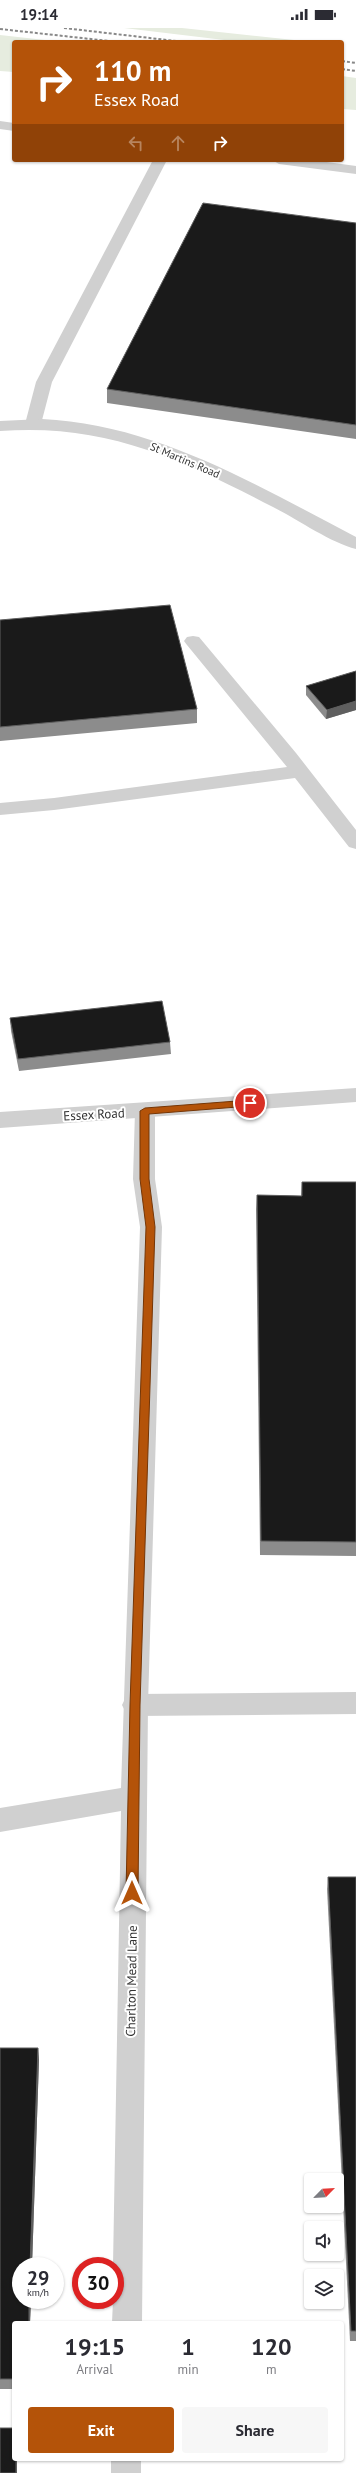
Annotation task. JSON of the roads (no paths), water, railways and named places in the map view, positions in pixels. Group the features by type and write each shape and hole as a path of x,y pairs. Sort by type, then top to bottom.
{"street":[{"path":"0,125 12,127"},
{"path":"33,424 44,382 159,162"},
{"path":"294,162 356,170"},
{"name":"St Martins Road","path":"0,426 49,424 94,431 143,442 234,482 356,544"},
{"path":"193,641 300,771 356,843"},
{"path":"0,809 54,804 300,771"},
{"name":"Essex Road","path":"0,1120 356,1095"},
{"name":"Charlton Mead Lane","path":"127,2321 135,1705 151,1227 144,1179 145,1111"},
{"path":"135,1705 356,1703"},
{"path":"0,1820 133,1797"},
{"path":"126,2461 126,2473"}],"railway":[{"path":"64,28 167,40"},
{"path":"0,29 100,40"},
{"path":"344,61 356,63"},
{"path":"344,69 356,71"}]}
